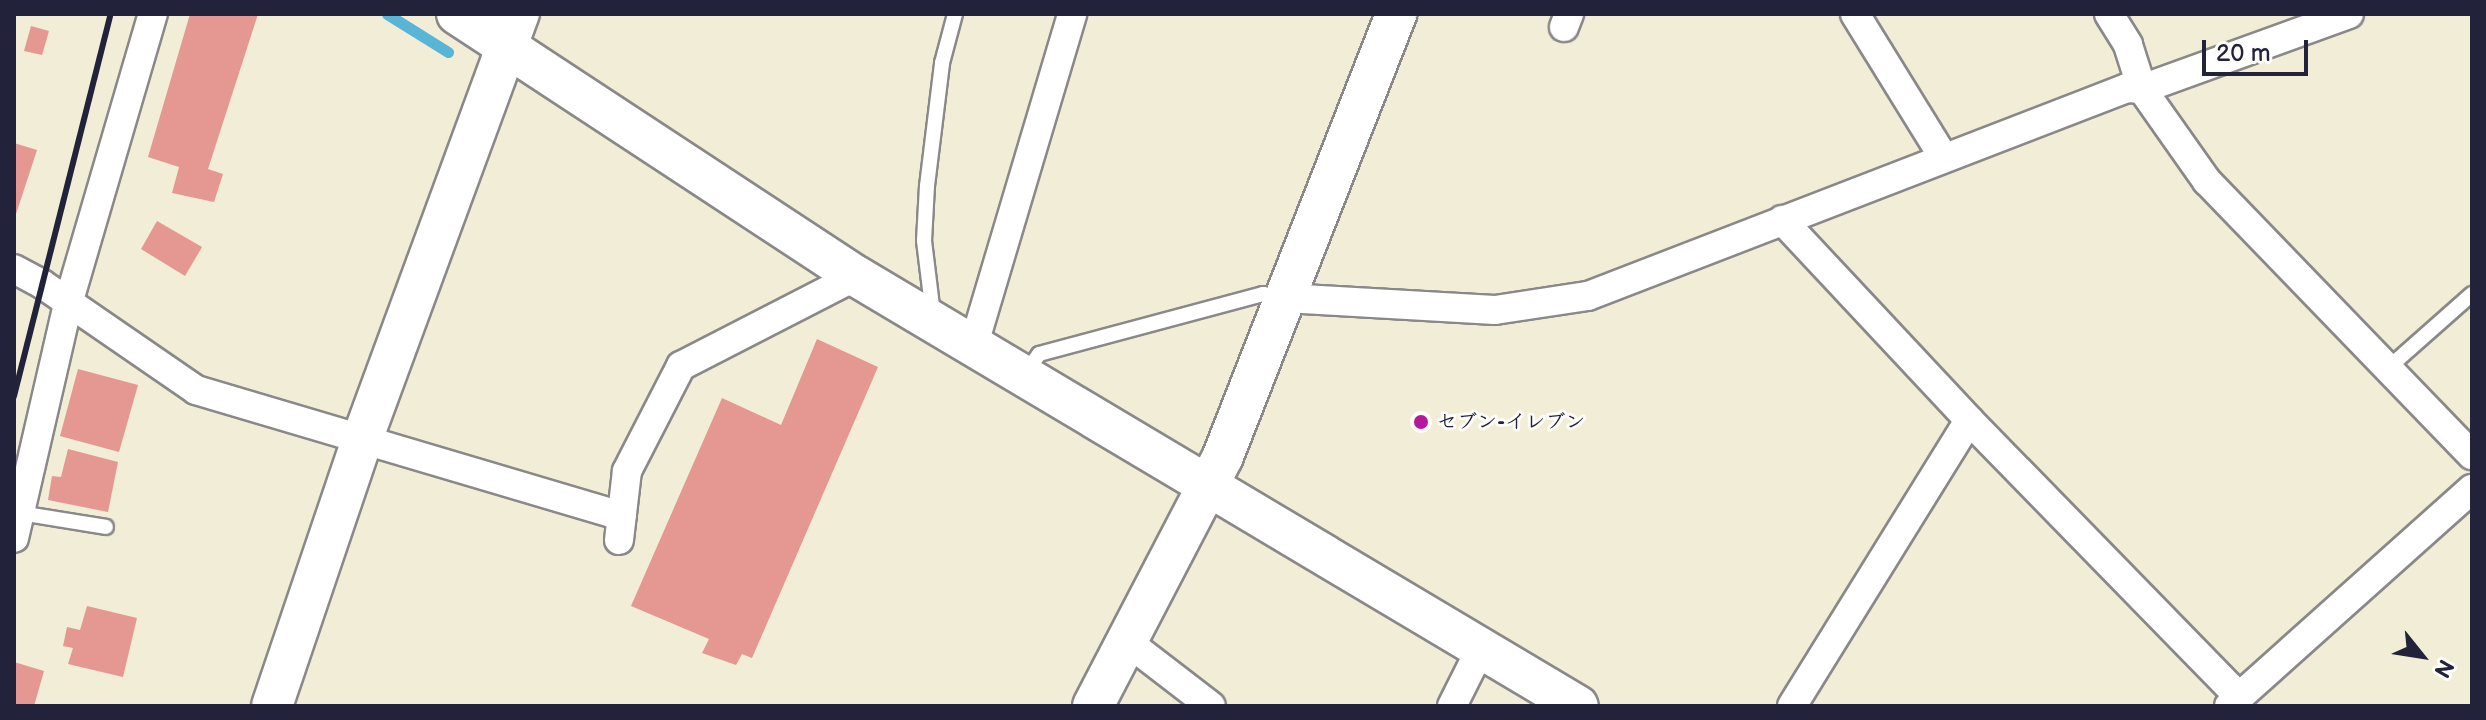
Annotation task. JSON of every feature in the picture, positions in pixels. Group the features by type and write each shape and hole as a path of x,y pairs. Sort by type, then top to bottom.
{"street":[{"path":"17,526 68,304 153,14"},
{"path":"457,14 512,31 856,276 1578,706"},
{"path":"973,347 1072,14"},
{"path":"1093,706 1223,456 1396,14"},
{"path":"1855,14 1944,158"},
{"path":"2109,14 2128,45 2142,89 2207,181 2472,455"},
{"path":"1285,298 1437,310 1495,310 1588,296 2127,88 2142,89 2349,14"},
{"path":"272,706 363,437 512,31"},
{"path":"1782,220 2234,701 2472,489"},
{"path":"14,269 196,390 363,437 621,528 627,471 681,366 856,276"},
{"path":"1792,706 1969,420"},
{"path":"1125,640 1211,706"},
{"path":"1452,706 1480,650"}],"lane":[{"path":"934,322 924,241 927,186 942,63 955,14"},
{"path":"1023,377 1039,354 1263,294 1285,298"},
{"path":"2388,368 2472,294"},
{"path":"17,526 106,527"}],"building":[{"path":"190,14 258,14 208,169 223,174 214,202 172,193 179,167 148,157"},
{"path":"31,26 49,31 42,55 24,51"},
{"path":"14,143 37,150 16,214 14,214"},
{"path":"157,221 202,247 185,276 141,249"},
{"path":"817,339 878,367 752,658 742,654 736,665 702,653 709,639 631,606 722,398 781,425"},
{"path":"78,369 138,385 119,452 60,436"},
{"path":"68,449 118,462 108,512 48,500 52,476 61,477"},
{"path":"87,606 137,618 123,677 68,664 73,648 63,646 67,627 80,630"},
{"path":"14,662 44,671 34,706 14,704"}],"waterway":[{"path":"387,14 448,52"}],"railway":[{"path":"14,396 111,14"}],"place":[{"name":"セブン-イレブン","path":"1421,422"}]}
